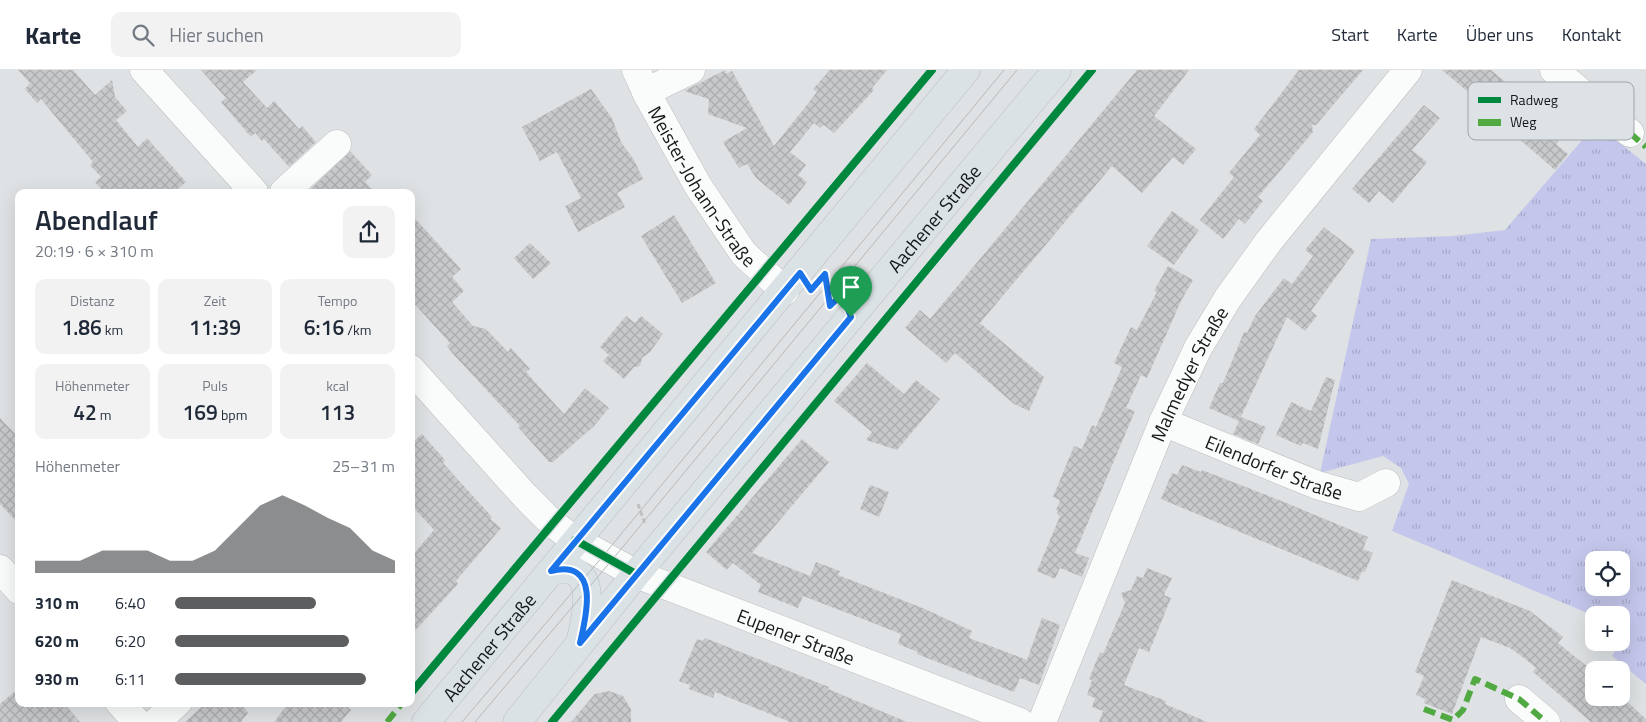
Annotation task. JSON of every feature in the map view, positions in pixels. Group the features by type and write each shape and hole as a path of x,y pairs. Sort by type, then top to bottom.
{"main road":[{"name":"Aachener Straße","path":"426,722 966,70"},
{"name":"Aachener Straße","path":"517,722 670,532 1057,70"},
{"name":"Aachener Straße","path":"551,571 564,568 573,569 583,579 588,610 580,643"}],"street":[{"path":"144,70 251,189"},
{"path":"641,81 691,70"},
{"name":"Malmedyer Straße","path":"1042,722 1162,422 1198,348 1228,298 1270,241 1408,70"},
{"path":"1554,70 1568,82"},
{"name":"Meister-Johann-Straße","path":"641,81 698,186 744,254 792,282"},
{"path":"287,189 337,144"},
{"name":"Eupener Straße","path":"415,373 525,496 553,524 575,540 636,574 1020,722"},
{"name":"Eilendorfer Straße","path":"1162,422 1316,486 1359,497 1386,483"},
{"path":"0,569 15,586"},
{"path":"1519,698 1546,722"},
{"path":"124,707 137,722"},
{"path":"156,722 172,707"}],"path":[{"path":"792,282 811,290 825,274 830,306 842,294 851,317"},
{"path":"612,496 626,512 636,500 646,528 653,519 670,532"}],"green space":[{"path":"1582,140 1616,140 1646,164 1646,684 1630,671 1630,661 1618,661 1612,656 1615,651 1630,651 1630,606 1585,606 1585,612 1392,531 1409,484 1401,468 1383,456 1320,473 1371,239 1453,236 1505,230"}],"building":[{"path":"18,70 73,70 95,95 112,80 115,97 127,111 116,120 138,147 147,138 186,182 178,189 101,189 95,182 101,177 90,165 93,162 41,99 37,103 25,89 30,83"},
{"path":"201,70 257,70 243,82 267,108 274,101 299,129 302,126 316,142 289,167 264,139 262,141 255,133 251,137 221,102 226,98"},
{"path":"725,70 726,74 732,71 774,146 817,92 813,89 830,70 887,70 872,88 874,90 834,133 824,125 820,128 814,123 790,152 806,165 798,175 807,182 789,205 756,178 747,164 739,168 723,142 747,128 708,114 709,99 684,91"},
{"path":"1137,70 1189,70 1154,116 1196,149 1183,165 1173,157 1142,193 1112,166 980,323 1044,377 1029,411 1014,404 955,353 946,363 905,328 920,310 930,319"},
{"path":"1299,70 1363,70 1316,125 1312,125 1313,132 1258,197 1263,201 1245,224 1239,219 1223,239 1200,220 1234,177 1229,173 1260,135 1254,129"},
{"path":"1442,70 1491,70 1506,82 1468,82 1468,92"},
{"path":"591,89 612,118 621,142 634,160 643,179 617,193 625,207 578,232 565,206 581,198 557,152 540,161 522,127"},
{"path":"1424,105 1440,118 1412,150 1427,162 1393,203 1379,191 1369,203 1352,189"},
{"path":"1520,140 1559,140 1556,144 1568,154 1555,170"},
{"path":"350,151 372,175 365,182 372,189 311,189"},
{"path":"1172,211 1199,230 1174,265 1147,246"},
{"path":"674,215 716,283 682,303 641,236"},
{"path":"415,218 461,269 452,277 464,291 452,302 473,326 486,329 508,352 511,348 530,369 526,372 564,414 585,388 609,408 594,426 553,462 549,462 518,427 520,426 453,354 447,346 450,343 415,304"},
{"path":"1324,227 1355,251 1311,311 1317,316 1305,331 1287,317 1239,421 1209,408 1220,383 1223,383 1244,332 1247,333 1255,316 1284,278 1292,284 1313,256 1305,250"},
{"path":"530,243 551,263 533,279 514,258"},
{"path":"1168,266 1193,280 1181,301 1147,378 1141,375 1126,408 1135,411 1075,553 1089,558 1082,577 1060,568 1055,579 1037,571 1060,516 1056,510 1060,500 1053,497 1074,446 1082,449 1092,425 1096,427 1122,367 1114,363 1131,327 1137,330 1157,292 1154,291"},
{"path":"626,316 635,323 641,316 663,334 650,352 642,358 640,366 634,367 624,379 603,361 609,355 600,347"},
{"path":"867,363 904,394 916,380 940,399 897,450 866,440 872,432 834,401"},
{"path":"1326,377 1335,380 1318,449 1303,443 1301,446 1276,435 1291,402 1311,411"},
{"path":"1241,417 1266,427 1258,444 1233,434"},
{"path":"0,418 15,434 15,520 0,504"},
{"path":"422,434 445,460 443,463 492,517 490,519 501,528 456,581 458,584 415,631 415,552 434,530 415,509 415,440"},
{"path":"802,439 829,462 752,553 810,576 816,562 840,571 838,575 925,609 972,631 969,638 1027,660 1042,618 1060,625 1039,685 1020,678 1014,692 917,654 918,652 898,644 901,634 868,621 803,596 798,608 758,592 761,585 733,563 727,570 706,552"},
{"path":"1182,465 1201,472 1202,470 1368,537 1363,549 1373,553 1365,572 1362,571 1358,581 1161,499 1172,473 1177,475"},
{"path":"870,485 889,492 879,517 860,509"},
{"path":"1147,568 1172,578 1164,595 1171,598 1149,652 1139,648 1124,685 1166,701 1165,704 1207,722 1099,722 1103,711 1092,707 1095,698 1087,695 1092,680 1089,679 1100,652 1103,654 1125,603 1121,593 1131,590 1137,576 1143,578"},
{"path":"1452,580 1530,611 1563,637 1558,643 1585,665 1585,706 1630,706 1630,704 1646,719 1646,722 1591,722 1533,672 1536,668 1524,658 1510,648 1481,637 1452,714 1424,703 1425,699 1416,695 1424,676 1415,672"},
{"path":"705,638 829,687 828,689 907,722 790,722 715,692 713,698 689,689 690,685 679,681 697,639 702,641"},
{"path":"15,691 15,707 67,707 80,722 0,722 0,704"},
{"path":"609,691 623,696 631,709 631,722 571,722 595,694"},
{"path":"202,707 244,707 248,713 241,722 185,722"},
{"path":"285,707 348,707 351,710 341,722 274,722"}],"tram line":[{"path":"462,722 603,556 1004,70"},
{"path":"475,722 612,560 1017,70"}],"marked path":[{"path":"1634,136 1646,147"},
{"path":"1424,709 1453,720 1463,710 1475,679 1519,699 1546,722"},
{"path":"387,722 399,707"}],"cycle path":[{"path":"415,688 932,70"},
{"path":"552,722 1092,70"},
{"path":"575,540 636,574"}],"route":[{"path":"800,273 811,290 825,274 830,306 842,294 851,317 580,643 588,610 583,579 573,569 564,568 551,571 575,540 800,273"}]}
